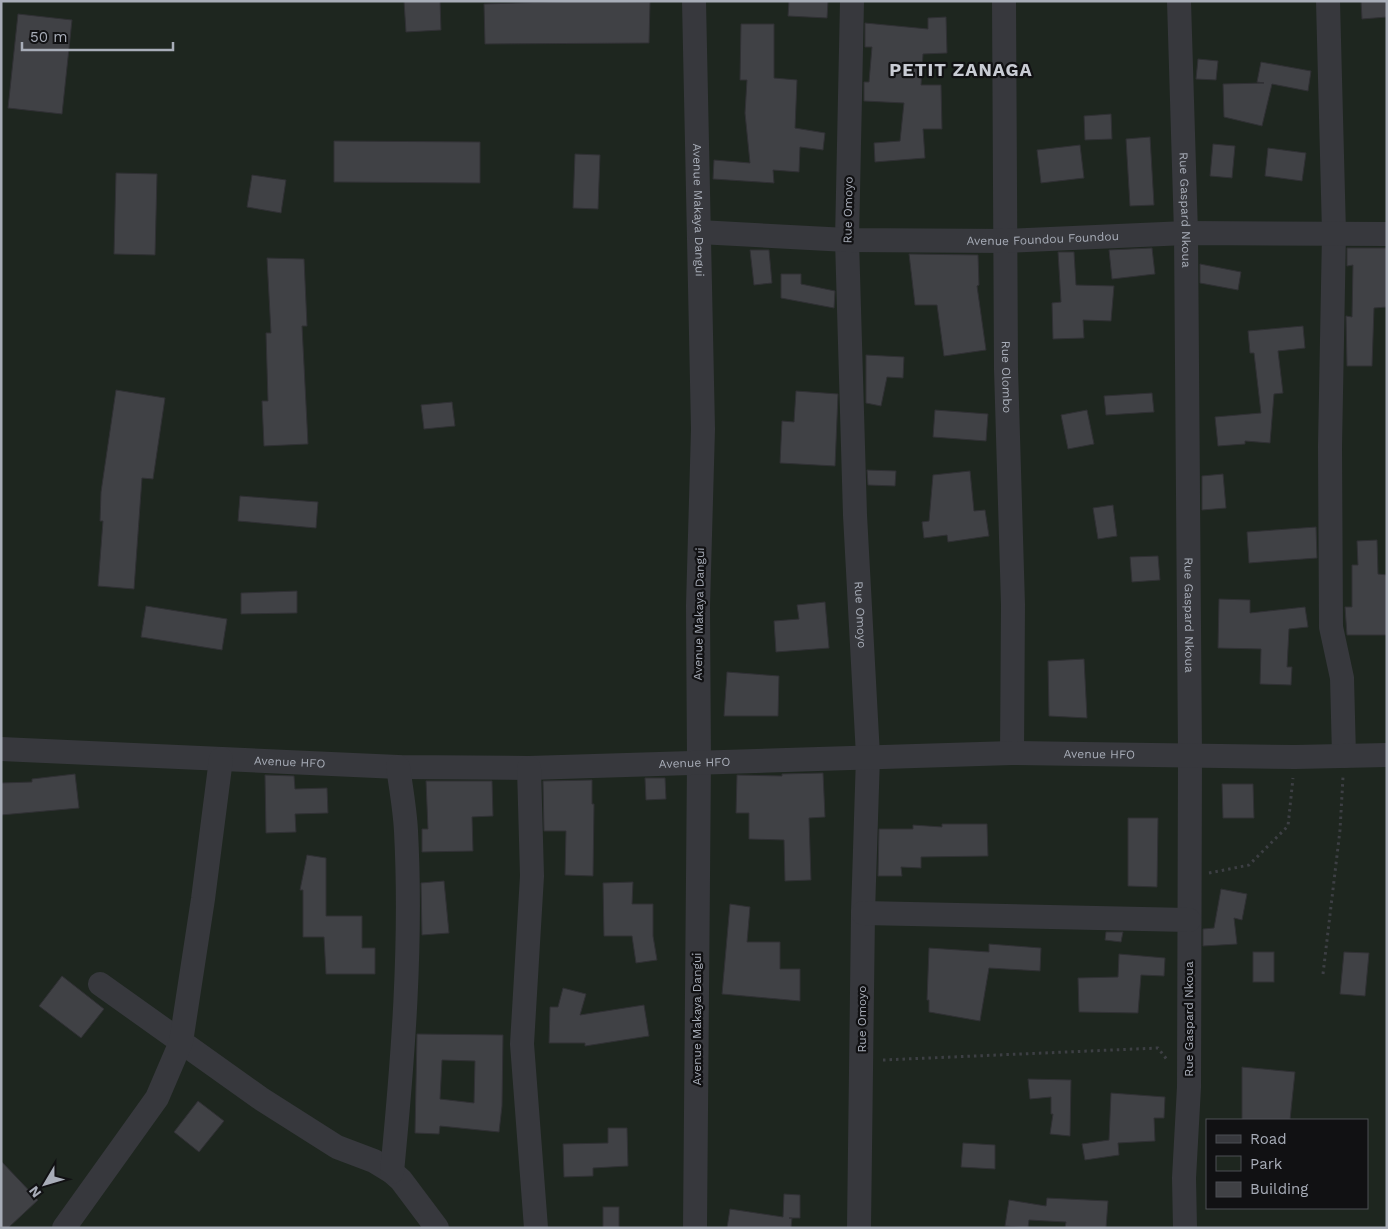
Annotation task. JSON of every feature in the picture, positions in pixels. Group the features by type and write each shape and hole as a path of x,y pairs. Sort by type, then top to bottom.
{"street":[{"name":"Avenue Makaya Dangui","path":"694,1 703,429 698,606 699,761 695,1228"},
{"name":"Rue Omoyo","path":"852,1 847,240 855,515 868,756 863,913 859,1228"},
{"name":"Rue Olombo","path":"1004,1 1008,487 1013,605 1012,753"},
{"name":"Rue Gaspard Nkoua","path":"1179,1 1186,233 1190,756 1189,1088 1184,1178 1185,1228"},
{"path":"1328,1 1334,233 1330,447 1332,627 1342,678 1344,756"},
{"name":"Avenue Foundou Foundou","path":"700,232 847,240 1007,241 1186,233 1387,234"},
{"name":"Avenue HFO","path":"1,749 398,767 529,768 699,761 1012,753 1295,757 1387,755"},
{"path":"64,1228 157,1098 181,1042 204,899 221,759"},
{"path":"392,1172 402,1066 406,938 406,830 398,767"},
{"path":"529,768 532,876 522,1044 536,1228"},
{"path":"863,913 1189,920"},
{"path":"100,984 260,1098 337,1147 374,1161 392,1172 402,1180 437,1228"}],"path":[{"path":"1324,974 1340,830 1344,756"},
{"path":"1190,876 1249,865 1288,826 1295,757"},
{"path":"862,1061 1158,1048 1189,1088"}],"green space":[{"path":"1,1 1387,1 1387,1228 1,1228"}],"building":[{"path":"404,1 440,1 441,30 406,32"},
{"path":"581,1 650,2 649,43 485,44 484,4"},
{"path":"789,1 828,1 827,18 788,16"},
{"path":"1361,1 1387,1 1387,17 1362,19"},
{"path":"18,14 72,20 62,114 8,108"},
{"path":"946,17 947,53 923,54 921,85 941,85 942,129 923,129 925,158 875,162 874,143 900,141 904,103 864,101 864,82 869,82 872,47 865,47 865,23 928,29 928,18"},
{"path":"741,24 774,24 774,78 797,80 795,128 825,133 823,150 800,147 799,172 773,170 774,183 713,179 714,160 750,163 745,113 747,80 740,80"},
{"path":"1198,59 1218,61 1216,80 1196,79"},
{"path":"1261,62 1311,71 1308,91 1272,84 1262,126 1224,117 1223,84 1264,83 1257,82"},
{"path":"1111,114 1112,139 1085,140 1084,116"},
{"path":"1150,137 1154,205 1130,206 1126,139"},
{"path":"334,141 480,142 480,183 334,182"},
{"path":"1213,144 1235,146 1232,178 1210,176"},
{"path":"1080,145 1084,178 1041,183 1037,150"},
{"path":"1268,148 1306,153 1302,181 1265,176"},
{"path":"575,154 600,155 598,209 573,208"},
{"path":"116,173 157,174 155,255 114,254"},
{"path":"252,175 286,180 281,213 247,207"},
{"path":"1152,248 1155,274 1112,279 1109,250"},
{"path":"1347,248 1387,248 1387,307 1374,308 1372,366 1347,366 1346,316 1352,317 1353,265 1347,266"},
{"path":"750,250 769,250 772,283 754,285"},
{"path":"1058,252 1074,252 1076,285 1114,286 1111,321 1083,320 1084,338 1053,339 1052,303 1061,302"},
{"path":"909,254 978,255 979,285 977,286 986,350 944,356 937,305 915,305"},
{"path":"267,258 304,259 307,326 302,326 308,444 264,446 262,401 268,401 266,333 271,333"},
{"path":"1200,264 1241,272 1238,290 1200,283"},
{"path":"781,274 801,274 801,284 835,291 834,308 781,298"},
{"path":"1303,326 1305,348 1278,351 1283,393 1274,394 1270,443 1245,441 1245,444 1218,446 1215,417 1261,413 1254,353 1250,353 1248,331"},
{"path":"866,355 904,357 903,378 887,377 881,406 866,403"},
{"path":"116,390 165,398 153,479 142,478 134,589 98,586 103,521 100,521 101,492"},
{"path":"796,391 838,394 835,466 780,463 782,421 794,422"},
{"path":"1152,393 1154,412 1106,415 1104,396"},
{"path":"452,402 455,426 424,429 421,405"},
{"path":"935,410 988,414 986,441 933,437"},
{"path":"1087,410 1094,444 1068,449 1061,415"},
{"path":"867,470 896,471 895,486 868,485"},
{"path":"970,471 974,511 985,510 989,536 948,542 947,535 924,538 922,522 929,521 933,475"},
{"path":"1223,474 1226,508 1202,510 1202,476"},
{"path":"240,496 318,502 316,528 238,521"},
{"path":"1113,505 1117,536 1098,539 1093,508"},
{"path":"1316,527 1317,558 1249,563 1247,532"},
{"path":"1377,540 1378,574 1387,575 1387,635 1347,635 1345,607 1352,607 1352,565 1358,565 1357,541"},
{"path":"1158,556 1160,580 1132,582 1130,557"},
{"path":"297,591 297,613 241,614 241,593"},
{"path":"1219,599 1250,600 1250,613 1305,607 1308,627 1289,629 1287,667 1292,667 1291,685 1260,684 1261,649 1218,648"},
{"path":"825,602 829,648 776,652 774,621 799,619 797,605"},
{"path":"146,606 227,619 222,650 141,637"},
{"path":"1084,659 1087,718 1049,716 1048,661"},
{"path":"727,672 779,676 778,716 724,716"},
{"path":"823,773 825,817 809,818 811,880 785,881 784,840 749,839 749,813 736,813 737,775 782,776 782,774"},
{"path":"75,774 79,808 1,815 1,783 32,782 32,779"},
{"path":"265,775 294,776 295,789 327,788 328,813 295,814 296,832 266,833"},
{"path":"645,778 665,778 666,799 646,800"},
{"path":"592,780 592,804 594,804 593,876 565,875 566,831 544,831 543,781"},
{"path":"426,781 492,781 493,816 472,817 473,851 422,852 422,829 428,829"},
{"path":"1222,784 1253,784 1254,818 1223,818"},
{"path":"1128,818 1158,818 1157,887 1128,886"},
{"path":"942,824 987,824 988,856 921,857 921,868 901,867 902,876 878,876 879,829 913,829 913,825 942,827"},
{"path":"307,855 326,858 326,916 362,916 362,948 375,948 375,974 326,974 324,937 303,937 303,890 300,890"},
{"path":"444,881 449,933 422,935 421,883"},
{"path":"633,882 632,904 653,904 653,936 657,960 636,963 632,936 604,936 603,883"},
{"path":"1221,889 1247,894 1242,920 1234,918 1237,944 1203,946 1203,929 1214,928"},
{"path":"730,904 750,907 747,942 780,942 780,969 800,969 800,1001 722,994"},
{"path":"1106,932 1123,932 1121,942 1105,940"},
{"path":"989,944 1041,948 1040,971 989,968 980,1021 929,1012 929,1000 927,1000 929,948 989,952"},
{"path":"1253,952 1274,952 1274,982 1253,982"},
{"path":"1344,952 1369,953 1365,996 1340,994"},
{"path":"1119,954 1165,958 1164,976 1141,975 1138,1013 1079,1012 1078,978 1118,977"},
{"path":"62,976 104,1009 81,1038 39,1006"},
{"path":"563,988 586,994 580,1015 644,1005 649,1036 585,1046 585,1043 549,1043 550,1007 558,1007"},
{"path":"417,1034 503,1035 502,1106 499,1132 440,1126 439,1134 415,1133","holes":["442,1060 475,1061 474,1103 440,1099"]},
{"path":"1242,1067 1295,1072 1290,1119 1242,1119"},
{"path":"1028,1079 1071,1080 1070,1136 1050,1134 1053,1114 1051,1114 1051,1097 1030,1099"},
{"path":"1111,1093 1165,1097 1164,1118 1154,1118 1155,1141 1118,1143 1119,1155 1085,1160 1082,1144 1109,1140"},
{"path":"198,1101 224,1121 199,1152 174,1132"},
{"path":"608,1128 627,1128 628,1166 593,1168 593,1176 564,1177 563,1144 608,1143"},
{"path":"963,1143 995,1145 995,1169 961,1167"},
{"path":"1,1161 38,1200 8,1228 1,1228"},
{"path":"784,1194 800,1195 800,1218 792,1218 791,1228 727,1228 730,1209 783,1217"},
{"path":"1047,1198 1108,1201 1106,1228 1065,1228 1066,1222 1029,1220 1028,1228 1005,1226 1009,1200 1046,1206"},
{"path":"603,1207 619,1207 619,1228 603,1228"}],"district":[{"name":"PETIT ZANAGA","path":"961,69"}]}
